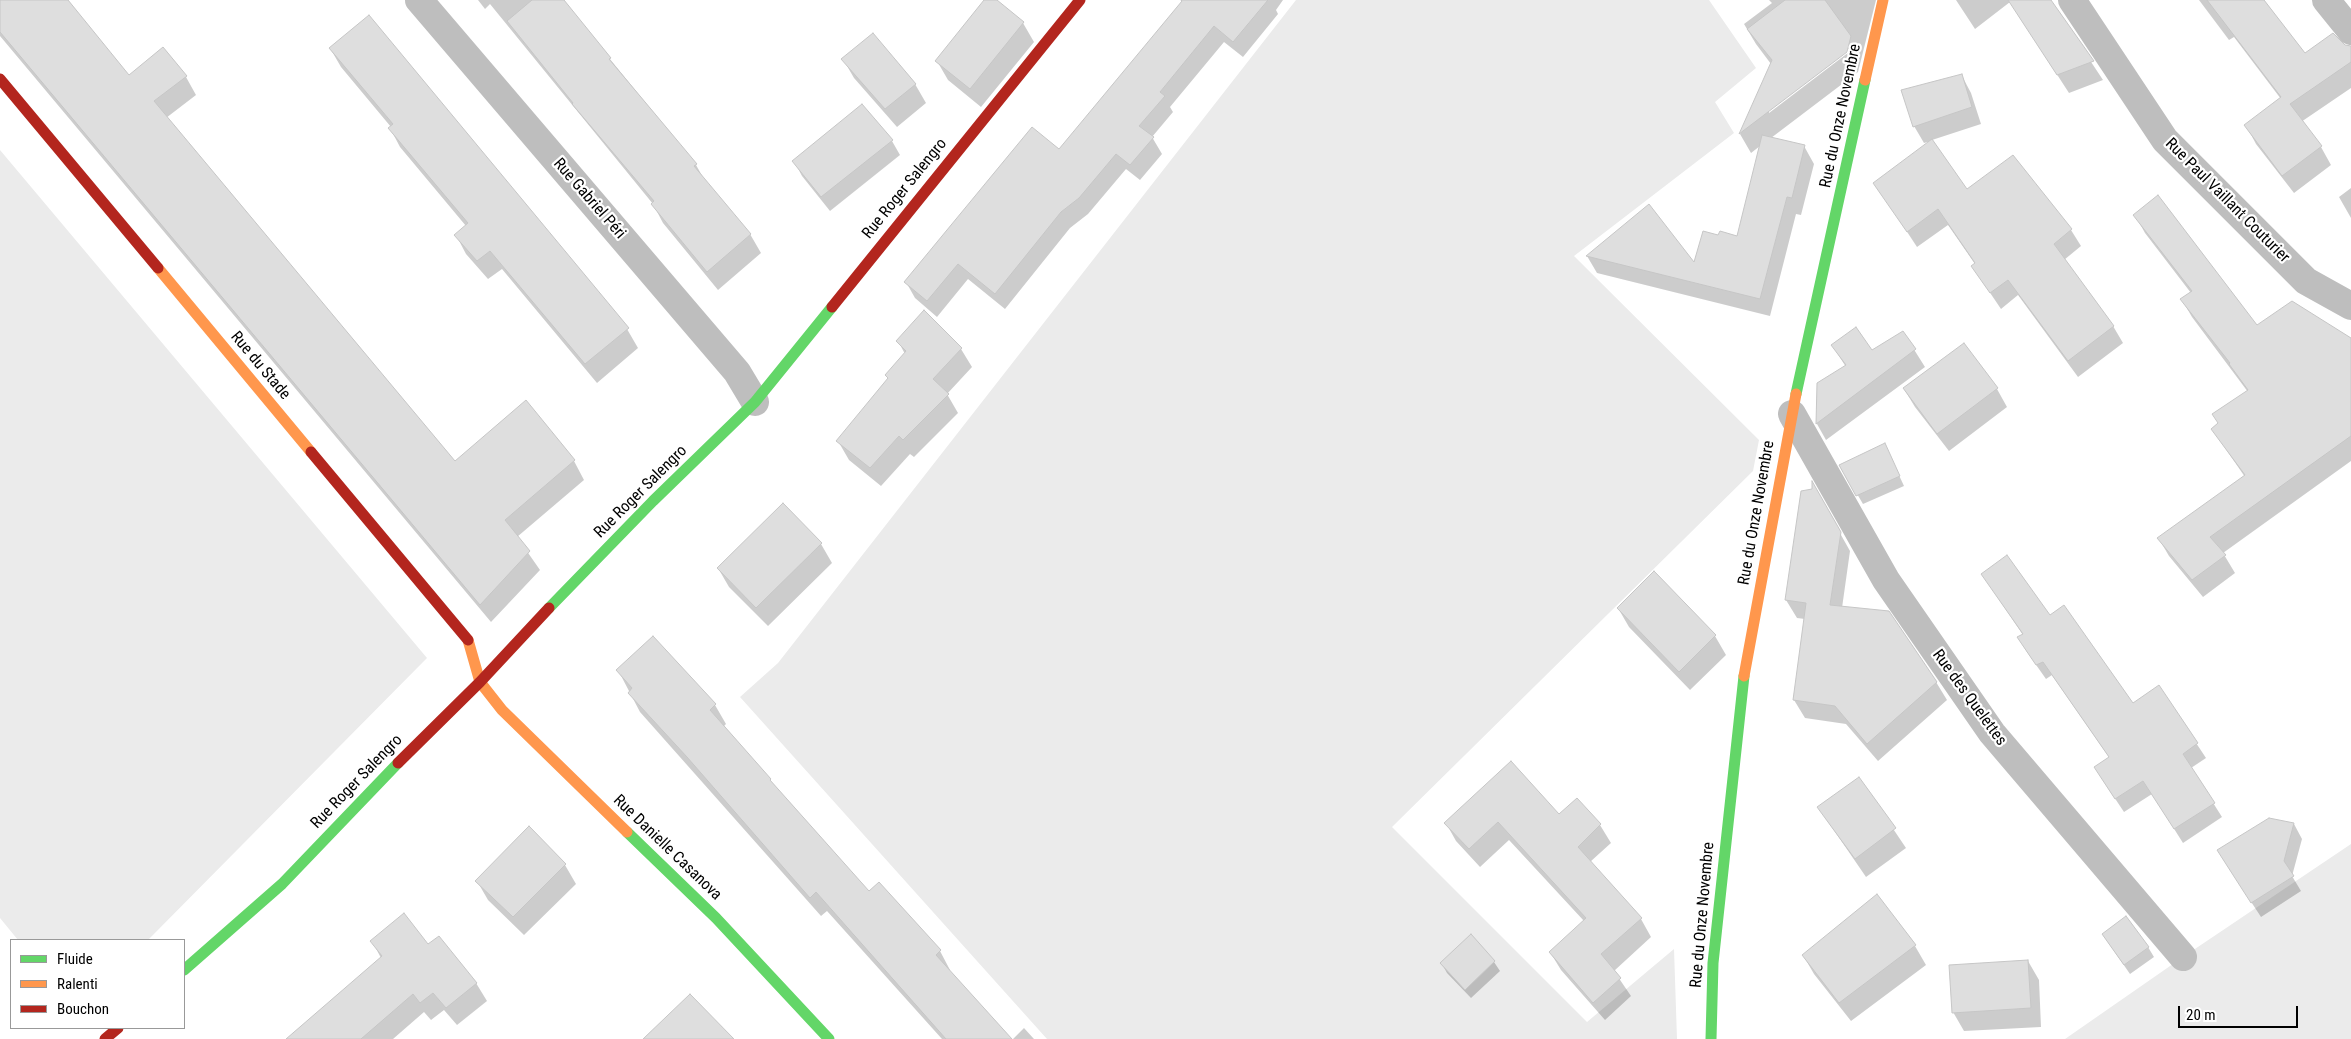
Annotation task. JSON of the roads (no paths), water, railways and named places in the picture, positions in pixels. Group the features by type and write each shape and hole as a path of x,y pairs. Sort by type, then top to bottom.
{"street":[{"name":"Rue Gabriel Péri","path":"419,0 737,372 755,402"},
{"name":"Rue Roger Salengro","path":"185,969 282,884 431,728 480,682 530,627 633,522 755,402 1080,0"},
{"name":"Rue du Onze Novembre","path":"1711,1039 1713,963 1744,673 1792,414 1883,0"},
{"name":"Rue Paul Vaillant Couturier","path":"2072,0 2165,140 2306,281 2351,306"},
{"path":"2326,0 2351,31"},
{"name":"Rue du Stade","path":"0,79 378,533 467,637 480,682"},
{"name":"Rue des Quelettes","path":"1792,414 1886,580 1992,733 2183,957"},
{"name":"Rue Danielle Casanova","path":"480,682 502,710 716,918 829,1039"},
{"path":"105,1039 117,1029"}]}
